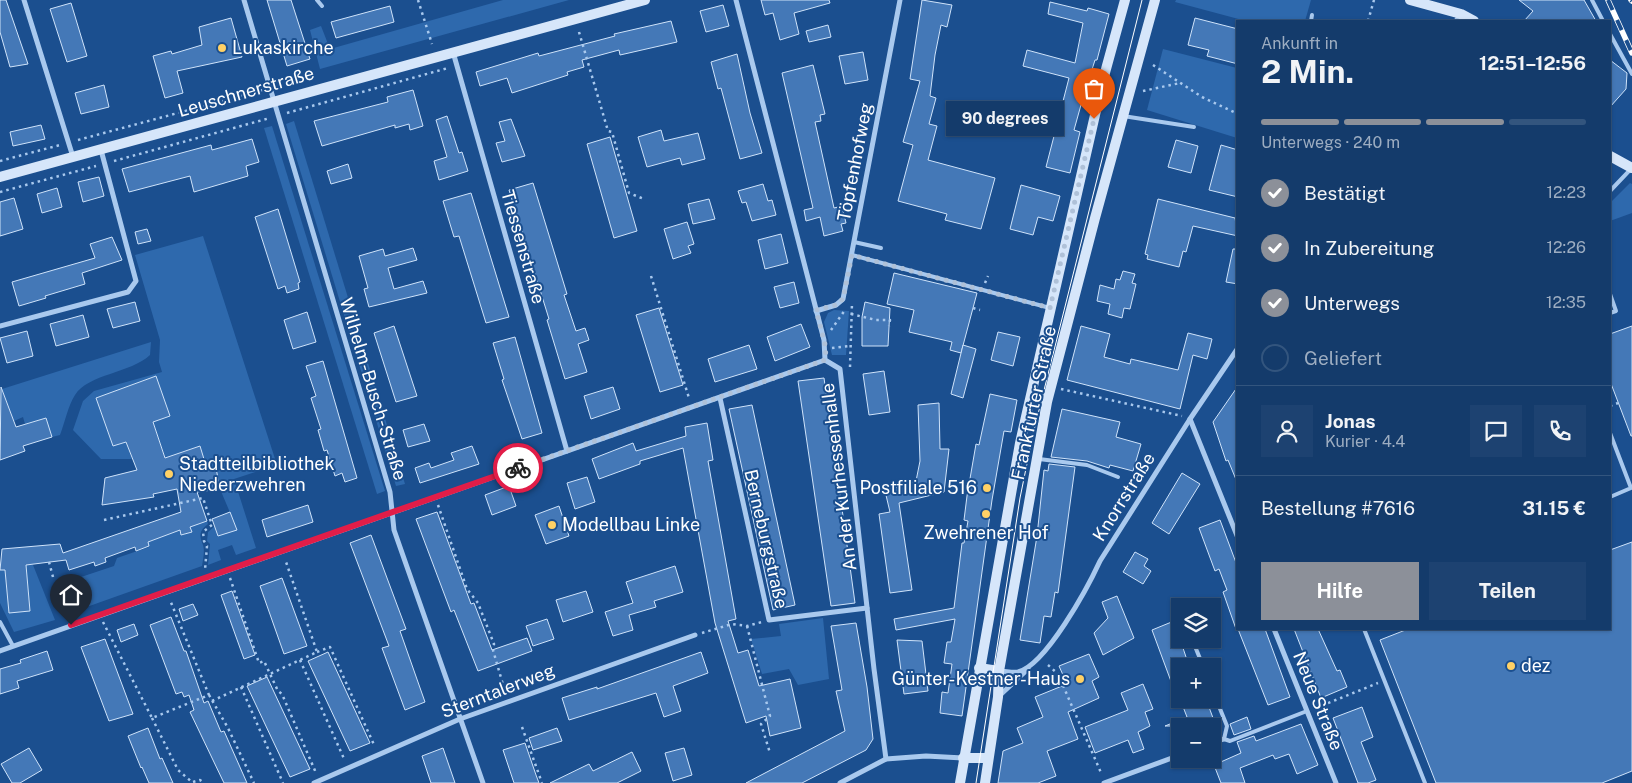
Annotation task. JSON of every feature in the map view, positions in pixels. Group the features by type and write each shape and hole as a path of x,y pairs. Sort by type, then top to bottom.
{"main road":[{"name":"Leuschnerstraße","path":"0,177 645,0"},
{"name":"Frankfurter Straße","path":"960,783 1020,443 1103,80 1125,0"},
{"name":"Frankfurter Straße","path":"985,783 998,698 999,671 1051,386 1155,0"},
{"path":"1410,0 1459,18"},
{"path":"1611,159 1632,167"},
{"path":"979,668 999,671"},
{"path":"964,758 988,758"}],"street":[{"path":"24,0 73,157"},
{"name":"Wilhelm-Busch-Straße","path":"244,0 390,492 394,530 483,783"},
{"name":"An der Kurhessenhalle","path":"736,0 826,348 825,360 840,369 886,759"},
{"name":"Töpfenhofweg","path":"816,310 836,305 843,299 900,0"},
{"name":"Tiessenstraße","path":"452,52 567,451"},
{"path":"0,326 128,292 136,281 101,150"},
{"name":"Knorrstraße","path":"998,698 1037,661 1076,605 1100,561 1190,419 1236,351"},
{"path":"0,651 392,511 825,360"},
{"name":"Berneburgstraße","path":"720,398 770,620 868,608"},
{"path":"1190,419 1236,533"},
{"name":"Neue Straße","path":"1274,630 1336,783"},
{"name":"Sterntalerweg","path":"317,782 460,719 695,635"},
{"name":"Knorrstraße","path":"999,671 1018,672 1037,661"},
{"path":"840,783 886,759 926,756 964,758"},
{"path":"1105,783 1171,758"}],"lane":[{"path":"317,0 322,6"},
{"path":"1592,0 1602,20"},
{"path":"1311,20 1312,16"},
{"path":"1611,36 1632,74"},
{"path":"1123,116 1194,127"},
{"path":"1611,190 1632,167"},
{"path":"854,242 881,248"},
{"path":"852,255 1050,308"},
{"path":"1611,297 1616,310 1611,312"},
{"path":"1611,437 1631,488 1611,496"},
{"path":"1037,459 1087,465 1118,477"},
{"path":"0,622 13,646"},
{"path":"1364,630 1425,783"},
{"path":"1220,708 1227,726 1224,739 1230,741 1307,711"}],"path":[{"path":"418,0 432,44"},
{"path":"1368,20 1374,0"},
{"path":"579,32 608,131 612,132 629,193 644,199"},
{"path":"1153,65 1202,97 1236,113"},
{"path":"0,192 457,66"},
{"path":"1143,91 1180,83"},
{"path":"0,161 269,88"},
{"path":"651,276 692,407"},
{"path":"850,366 852,301"},
{"path":"973,308 980,310"},
{"path":"827,336 845,310"},
{"path":"851,314 876,320 890,320 889,326"},
{"path":"826,348 850,346"},
{"path":"1061,389 1168,411 1190,419"},
{"path":"1611,406 1618,403"},
{"path":"436,496 467,589 478,603 494,644 493,650 508,701"},
{"path":"104,520 203,498 212,526 203,532 207,546 205,578"},
{"path":"282,550 318,652"},
{"path":"49,562 53,577"},
{"path":"227,570 259,663 264,661 278,691 282,694 317,782"},
{"path":"167,591 212,701 228,728 254,783"},
{"path":"99,615 178,770 193,783 200,780 204,783"},
{"path":"695,635 732,624 747,626 770,620"},
{"path":"747,626 770,716 761,724 770,753"},
{"path":"212,701 330,647 379,755"},
{"path":"300,660 348,768"},
{"path":"1048,665 1058,674 1105,783"},
{"path":"1307,711 1385,681"},
{"path":"241,687 283,783"},
{"path":"152,718 209,694"},
{"path":"522,727 542,783"}],"shaded area":[{"path":"503,0 569,0 320,69 310,30 321,26 330,49"},
{"path":"1176,0 1311,0 1305,20 1242,20 1175,2"},
{"path":"1163,49 1236,68 1236,138 1147,110"},
{"path":"294,121 405,484 396,486 286,124"},
{"path":"272,126 385,491 377,494 264,128"},
{"path":"1630,183 1632,184 1632,213 1611,221 1611,202"},
{"path":"203,236 277,465 234,479 256,548 236,555 232,545 218,550 221,560 208,565 210,544 207,541 208,532 215,526 219,536 237,529 220,489 216,468 200,470 206,465 200,446 173,455 174,468 169,468 153,422 170,416 156,376 96,398 113,446 126,442 132,459 101,459 73,430 83,401 94,391 162,372 159,362 160,340 135,255"},
{"path":"834,310 849,311 846,355 832,355 824,322 828,313"},
{"path":"151,342 150,355 142,361 99,378 81,388 70,404 60,435 52,437 46,418 25,424 23,417 14,421 2,389"},
{"path":"207,521 208,524 201,533 204,550 202,566 81,609 72,580 114,566 117,558 149,547 148,542 180,530 182,535 192,532 190,527"},
{"path":"26,565 33,565 55,620 14,632 0,603 0,570 5,570 9,612 30,611"},
{"path":"823,618 829,679 798,685 789,669 762,674 751,639 781,636 779,624"}],"building":[{"path":"0,0 6,0 28,64 10,67 0,32"},
{"path":"267,0 291,0 310,59 287,66"},
{"path":"761,0 829,0 830,3 794,13 799,34 780,40 773,13 765,15"},
{"path":"922,0 952,5 947,27 941,25 935,55 930,96 936,98 929,124 937,126 928,160 995,178 981,229 945,220 947,214 898,201 913,145 903,142 920,81 910,79"},
{"path":"1519,0 1584,0 1595,20 1525,20 1533,11"},
{"path":"1050,2 1087,11 1088,8 1109,14 1097,60 1095,60 1089,76 1074,130 1080,132 1070,173 1046,167 1069,78 1023,66 1027,50 1075,63 1083,23 1048,14"},
{"path":"71,3 87,56 67,62 50,9"},
{"path":"723,5 729,26 706,32 700,11"},
{"path":"390,6 394,22 336,38 331,22"},
{"path":"231,18 242,57 177,71 183,93 165,98 153,56 171,51 172,54 202,45 199,27"},
{"path":"1195,18 1236,28 1236,63 1207,56 1209,50 1188,45"},
{"path":"671,21 677,42 620,55 619,50 582,60 584,67 567,72 568,75 512,93 507,78 480,86 476,72 538,53 539,56 615,36 614,34"},
{"path":"828,25 831,37 809,42 806,31"},
{"path":"863,52 868,80 845,84 839,56"},
{"path":"737,54 750,113 762,153 740,159 721,88 718,89 711,62"},
{"path":"1611,61 1627,73 1626,89 1611,106"},
{"path":"813,65 825,114 820,115 821,121 815,122 834,208 842,206 846,223 841,224 843,231 824,236 820,217 806,221 804,210 813,208 782,73"},
{"path":"104,85 109,107 81,114 75,93"},
{"path":"413,90 423,126 410,130 409,124 395,128 395,125 322,146 314,121 388,102 387,97"},
{"path":"447,116 459,153 462,152 468,171 439,180 434,161 447,157 436,120"},
{"path":"511,119 525,156 502,162 496,143 505,141 499,122"},
{"path":"41,125 45,139 13,146 10,132"},
{"path":"661,130 664,141 698,133 705,159 682,165 680,158 647,167 638,137"},
{"path":"610,137 637,231 614,238 587,144"},
{"path":"252,139 259,162 246,166 248,176 194,192 190,176 129,192 122,169 211,145 212,150"},
{"path":"1176,140 1198,146 1191,173 1168,167"},
{"path":"1221,145 1236,149 1236,197 1209,190"},
{"path":"348,164 352,178 331,184 327,171"},
{"path":"99,177 104,196 83,202 78,182"},
{"path":"533,183 567,294 564,295 576,331 585,328 589,340 578,344 587,372 565,379 547,320 549,319 509,190"},
{"path":"763,184 768,201 772,200 776,215 752,221 746,202 742,203 738,191"},
{"path":"1021,185 1060,196 1053,221 1038,217 1033,235 1010,229"},
{"path":"57,188 62,207 42,213 37,194"},
{"path":"471,193 509,317 486,323 459,236 454,237 443,201"},
{"path":"14,198 23,229 0,236 0,202"},
{"path":"709,199 715,219 693,224 688,204"},
{"path":"1158,199 1235,218 1236,236 1193,226 1186,252 1183,251 1179,267 1147,259 1148,255 1145,254"},
{"path":"278,209 300,282 298,283 299,289 287,293 285,286 278,289 255,217"},
{"path":"687,222 694,244 688,246 691,253 673,259 664,229"},
{"path":"147,229 151,241 138,244 135,232"},
{"path":"781,234 788,263 765,269 758,240"},
{"path":"112,237 122,260 82,273 85,284 19,306 12,282 95,258 90,244"},
{"path":"413,248 417,260 388,268 394,289 423,281 427,293 369,307 364,289 368,288 359,256 383,249 385,256"},
{"path":"1233,249 1236,249 1236,284 1226,282"},
{"path":"1123,271 1135,274 1132,283 1136,284 1130,309 1124,308 1122,318 1108,314 1110,304 1097,301 1100,285 1114,289 1116,279 1120,280"},
{"path":"894,273 977,293 961,353 950,350 952,342 909,332 914,310 887,304"},
{"path":"794,282 799,303 780,308 774,287"},
{"path":"135,302 140,321 113,328 107,309"},
{"path":"865,302 890,308 888,346 862,346 862,317"},
{"path":"659,308 683,385 660,392 636,315"},
{"path":"307,312 316,342 293,349 284,320"},
{"path":"83,315 89,337 56,346 50,324"},
{"path":"801,324 810,347 775,361 767,337"},
{"path":"394,326 417,396 396,402 374,333"},
{"path":"1081,326 1110,334 1104,357 1130,364 1131,359 1178,370 1188,333 1212,339 1207,359 1193,355 1180,409 1067,380"},
{"path":"1632,326 1632,436 1611,384 1611,334"},
{"path":"27,331 33,356 7,363 0,338"},
{"path":"998,332 1020,337 1013,366 991,360"},
{"path":"515,337 542,433 522,439 502,380 504,379 493,343"},
{"path":"749,345 757,369 715,382 708,359"},
{"path":"963,345 976,349 963,398 951,394"},
{"path":"323,361 357,478 345,482 342,473 335,476 327,450 324,451 318,430 321,429 311,398 316,396 306,366"},
{"path":"884,371 890,412 869,415 863,374"},
{"path":"156,376 170,416 153,422 165,458 200,446 207,469 216,468 220,489 197,492 207,521 190,527 192,532 181,535 180,530 148,542 149,546 136,551 135,547 105,558 106,562 95,566 94,562 69,570 66,560 26,565 30,611 9,613 5,570 0,570 2,549 60,544 63,553 181,512 177,489 153,494 154,497 102,505 105,478 137,470 126,442 113,446 96,398"},
{"path":"824,378 855,603 831,606 798,381"},
{"path":"1,387 16,427 46,418 52,437 23,446 25,451 0,460"},
{"path":"613,387 620,409 591,419 584,396"},
{"path":"1236,389 1236,480 1228,460 1226,461 1213,422"},
{"path":"990,394 1017,400 1011,432 1004,431 992,500 962,716 940,713 942,692 948,693 952,664 944,663 947,642 951,642 955,619 896,630 894,619 954,608 962,543 964,543 968,521 964,520 967,496 976,444 979,445"},
{"path":"939,403 940,449 949,449 944,492 899,503 912,590 890,593 879,514 890,512 885,491 916,481 920,461 918,405"},
{"path":"752,405 795,605 773,610 729,409"},
{"path":"1062,409 1120,422 1116,437 1141,444 1133,471 1110,465 1109,468 1087,461 1051,457"},
{"path":"707,423 713,460 708,461 736,619 728,621 738,653 748,650 759,686 790,679 801,728 770,736 766,716 746,723 715,623 683,448 640,461 640,464 599,479 592,459 633,443 636,451 686,436 685,427"},
{"path":"424,424 430,441 408,447 403,430"},
{"path":"472,446 479,464 420,483 415,468 429,463 431,468 454,460 451,453"},
{"path":"1049,464 1075,467 1058,593 1055,592 1051,617 1044,616 1040,643 1020,640 1037,536 1044,470 1048,471"},
{"path":"1182,473 1200,484 1169,534 1152,523"},
{"path":"587,477 595,502 575,509 567,483"},
{"path":"509,486 516,506 492,515 485,495"},
{"path":"308,505 313,522 267,537 262,520"},
{"name":"Modellbau Linke","path":"559,506 569,536 546,544 535,515"},
{"path":"230,512 237,530 218,536 212,519"},
{"path":"437,512 471,604 474,603 492,650 527,638 532,651 478,671 454,610 451,612 416,519"},
{"path":"1220,520 1236,563 1236,629 1223,592 1227,590 1219,569 1215,571 1199,528"},
{"path":"371,535 406,629 400,631 425,702 405,710 382,648 389,646 350,543"},
{"name":"dez","path":"1632,542 1632,771 1602,783 1436,783 1380,640 1405,630 1611,630 1611,550"},
{"path":"1135,552 1148,559 1144,566 1151,571 1143,584 1123,572"},
{"path":"675,566 683,592 654,601 656,607 629,615 633,630 613,636 605,612 633,603 626,582"},
{"path":"282,578 307,646 284,654 260,586"},
{"path":"232,591 255,655 244,659 221,595"},
{"path":"586,591 593,612 563,622 556,600"},
{"path":"1117,596 1134,638 1103,655 1094,633 1108,618 1102,602"},
{"path":"193,604 198,615 183,621 179,609"},
{"path":"171,617 184,651 186,651 204,703 208,701 221,732 224,731 247,783 224,783 190,712 194,710 189,695 184,697 182,692 176,694 150,625"},
{"path":"547,619 554,639 533,646 526,626"},
{"path":"1171,622 1171,648 1183,648 1186,658 1171,658 1171,681 1152,630"},
{"path":"856,623 867,687 873,739 866,750 802,783 746,783 845,731 836,691 842,690 831,626"},
{"path":"134,624 138,635 121,642 117,630"},
{"path":"1238,630 1265,630 1290,697 1268,705"},
{"path":"1294,630 1318,630 1337,671 1340,670 1347,687 1321,698"},
{"path":"105,639 133,714 109,721 81,647"},
{"path":"897,640 922,641 928,691 904,694"},
{"path":"47,651 53,670 17,681 19,688 0,694 0,669 21,663 20,660"},
{"path":"328,652 370,743 350,751 308,661"},
{"path":"701,652 708,673 673,686 681,711 664,717 656,693 569,720 562,698 597,687 597,689"},
{"path":"1089,654 1099,677 1092,681 1099,698 1068,712 1078,739 1047,751 1056,776 1038,783 998,783 1003,751 1023,743 1017,728 1043,717 1035,697 1067,684 1059,666"},
{"path":"267,677 310,769 290,777 247,686"},
{"path":"1143,684 1153,709 1145,712 1150,726 1138,732 1144,749 1133,753 1128,740 1095,753 1085,727 1128,710 1121,693"},
{"path":"1362,707 1373,737 1361,742 1376,780 1368,783 1358,783 1333,718"},
{"path":"1184,708 1209,708 1213,718 1185,718 1187,717"},
{"path":"1247,717 1251,729 1234,735 1230,724"},
{"path":"1301,724 1318,765 1297,774 1289,754 1275,759 1273,755 1240,768 1245,783 1221,783 1215,768 1221,768 1221,762 1241,753 1237,742 1254,736 1256,741"},
{"path":"148,728 160,759 162,758 173,783 149,783 141,768 128,736"},
{"path":"557,728 562,741 533,750 529,738"},
{"path":"525,743 539,783 514,783 503,750"},
{"path":"29,748 42,770 20,783 12,783 1,764"},
{"path":"443,748 455,783 431,783 422,756"},
{"path":"684,748 692,775 673,781 665,753"},
{"path":"632,752 641,771 617,783 550,783 589,764 593,771"}],"tram line":[{"path":"976,783 1020,498 1033,434 1142,0"}],"railway":[{"path":"1608,0 1632,53"}],"way so far":[{"path":"518,468 825,360 826,348 816,310 836,305 843,299 852,255 1050,308 1094,119"}],"place":[{"name":"Lukaskirche","path":"222,48"},
{"name":"90 degrees","path":"1094,119"},
{"name":"Stadtteilbibliothek Niederzwehren","path":"169,474"},
{"name":"Postfiliale 516","path":"987,488"},
{"name":"Zwehrener Hof","path":"986,514"},
{"name":"Modellbau Linke","path":"552,525"},
{"name":"dez","path":"1511,666"},
{"name":"Günter-Kestner-Haus","path":"1080,679"}],"route":[{"path":"71,625 518,468"}]}
